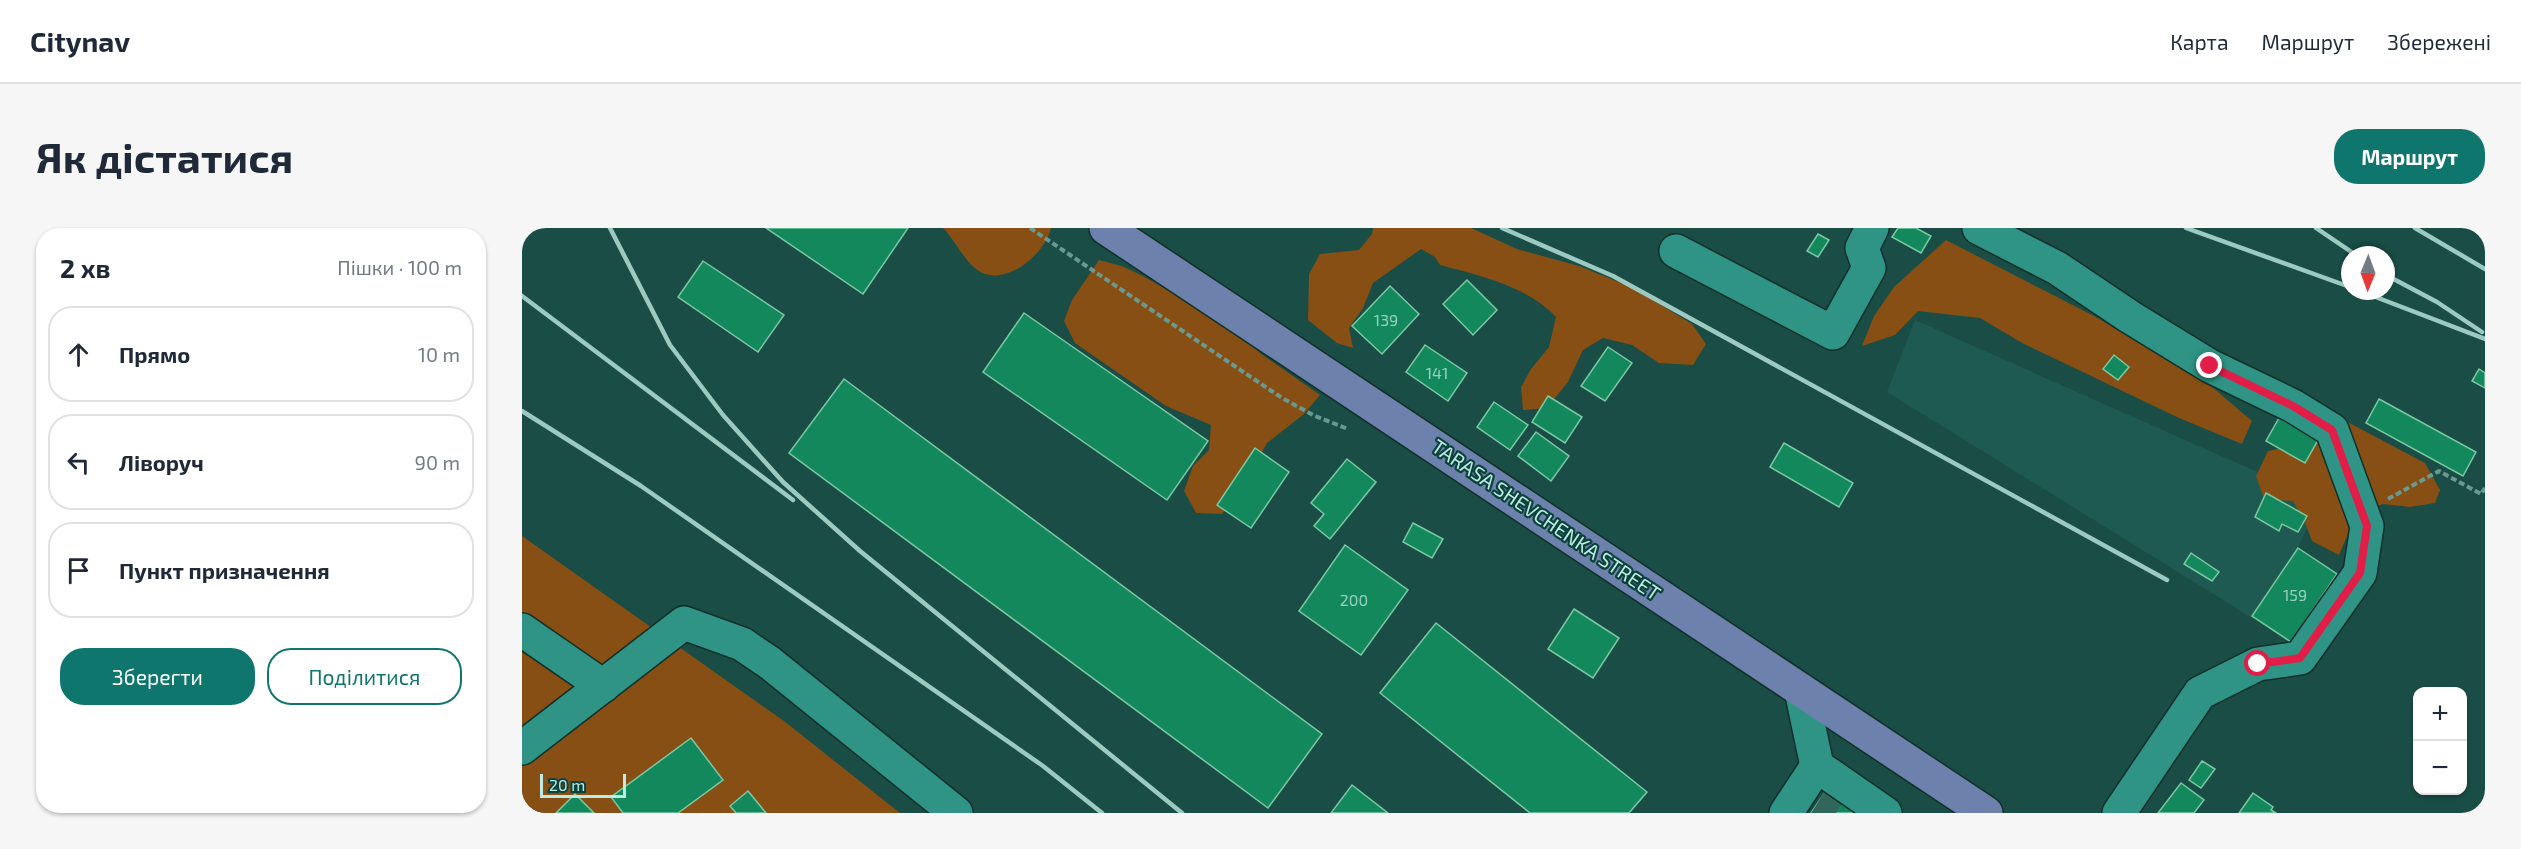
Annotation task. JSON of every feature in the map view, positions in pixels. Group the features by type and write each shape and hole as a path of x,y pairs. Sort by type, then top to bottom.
{"main road":[{"name":"TARASA SHEVCHENKA STREET","path":"1106,228 1986,813"}],"street":[{"path":"1676,251 1833,333 1869,268 1862,248 1872,228"},
{"path":"1979,228 2057,268 2210,366 2293,406 2332,430 2367,526 2360,573 2300,658 2258,664 2200,693 2119,813"},
{"path":"522,748 684,623 741,644 770,663 956,813"},
{"path":"522,630 603,686"},
{"path":"1801,690 1805,793 1885,813"}],"path":[{"path":"1030,228 1282,398 1315,416 1354,431"},
{"path":"2363,513 2439,471 2481,494 2485,488"}],"shaded area":[{"path":"943,228 1051,228 1041,249 1032,258 1010,272 998,275 987,274 976,269"},
{"path":"1373,228 1471,228 1517,249 1579,266 1631,287 1692,324 1706,344 1693,365 1659,363 1632,345 1603,338 1583,350 1568,382 1547,408 1523,410 1521,387 1531,369 1549,347 1556,317 1531,297 1487,278 1440,265 1435,257 1421,249 1373,283 1363,308 1349,328 1353,348 1337,343 1308,320 1309,274 1320,254 1359,250 1372,234"},
{"path":"1946,240 2096,317 2211,386 2252,421 2242,444 2179,418 2024,344 1980,318 1918,311 1895,335 1862,346 1874,316 1894,287"},
{"path":"1099,260 1122,266 1143,276 1223,322 1260,353 1320,395 1304,414 1267,443 1240,493 1222,514 1196,513 1184,491 1193,466 1209,450 1211,425 1166,406 1075,343 1064,321 1072,300"},
{"path":"1915,320 2321,498 2298,548 2337,574 2291,642 1887,392"},
{"path":"2338,417 2425,463 2440,490 2435,503 2410,507 2383,504 2357,513 2339,555 2312,541 2293,501 2264,499 2256,476 2268,451 2294,445"},
{"path":"522,536 784,721 900,813 522,813"}],"building":[{"path":"766,228 908,228 863,294"},
{"path":"1898,228 1916,228 1931,236 1921,253 1892,237"},
{"path":"1818,234 1829,240 1818,257 1807,251"},
{"path":"703,261 784,315 758,352 678,297"},
{"path":"1467,280 1497,310 1473,335 1443,304"},
{"path":"1390,286 1419,314 1382,354 1352,326"},
{"path":"1024,313 1208,441 1167,500 983,372"},
{"path":"1425,345 1467,373 1448,401 1406,372"},
{"path":"1608,347 1632,363 1605,401 1581,386"},
{"path":"2114,355 2129,367 2118,380 2103,369"},
{"path":"2479,369 2485,373 2485,388 2472,381"},
{"path":"844,379 1322,734 1268,808 789,453"},
{"path":"1548,396 1582,417 1565,443 1532,422"},
{"path":"2379,399 2476,452 2463,476 2366,423"},
{"path":"1494,402 1528,425 1510,450 1477,427"},
{"path":"2279,418 2318,440 2305,463 2266,441"},
{"path":"1536,432 1569,456 1551,481 1518,456"},
{"path":"1784,443 1853,483 1839,507 1770,467"},
{"path":"1255,448 1289,472 1251,528 1217,505"},
{"path":"1347,459 1376,482 1330,539 1314,526 1324,514 1311,503"},
{"path":"2266,493 2307,516 2298,532 2282,524 2279,531 2255,517"},
{"path":"1413,523 1443,539 1432,558 1403,542"},
{"path":"1345,545 1408,590 1361,655 1299,611"},
{"path":"2298,548 2337,574 2291,642 2252,616"},
{"path":"2191,553 2219,572 2212,581 2184,564"},
{"path":"1574,609 1619,638 1593,678 1548,649"},
{"path":"1436,623 1647,792 1629,813 1530,813 1380,693"},
{"path":"691,738 723,780 678,813 623,813 611,797"},
{"path":"2202,761 2215,769 2201,788 2189,780"},
{"path":"2181,783 2204,800 2194,813 2158,813"},
{"path":"1352,785 1388,813 1331,813"},
{"path":"1827,789 1857,813 1811,813"},
{"path":"748,791 766,813 736,813 730,806"},
{"path":"2253,793 2273,807 2271,810 2276,813 2239,813"},
{"path":"575,794 594,813 556,813"}],"tunnel":[{"path":"1818,802 1836,813"}],"railway":[{"path":"610,228 670,345 723,415 783,482 860,551 1182,813"},
{"path":"1502,228 1613,276 2167,580"},
{"path":"2186,228 2341,284"},
{"path":"2316,228 2343,246"},
{"path":"2415,228 2485,269"},
{"path":"2395,280 2437,302 2482,332"},
{"path":"522,296 793,500"},
{"path":"2383,300 2485,339"},
{"path":"522,411 641,486 1043,766 1102,813"}],"route":[{"path":"2210,366 2293,406 2332,430 2367,526 2360,573 2300,658 2258,664"}]}
